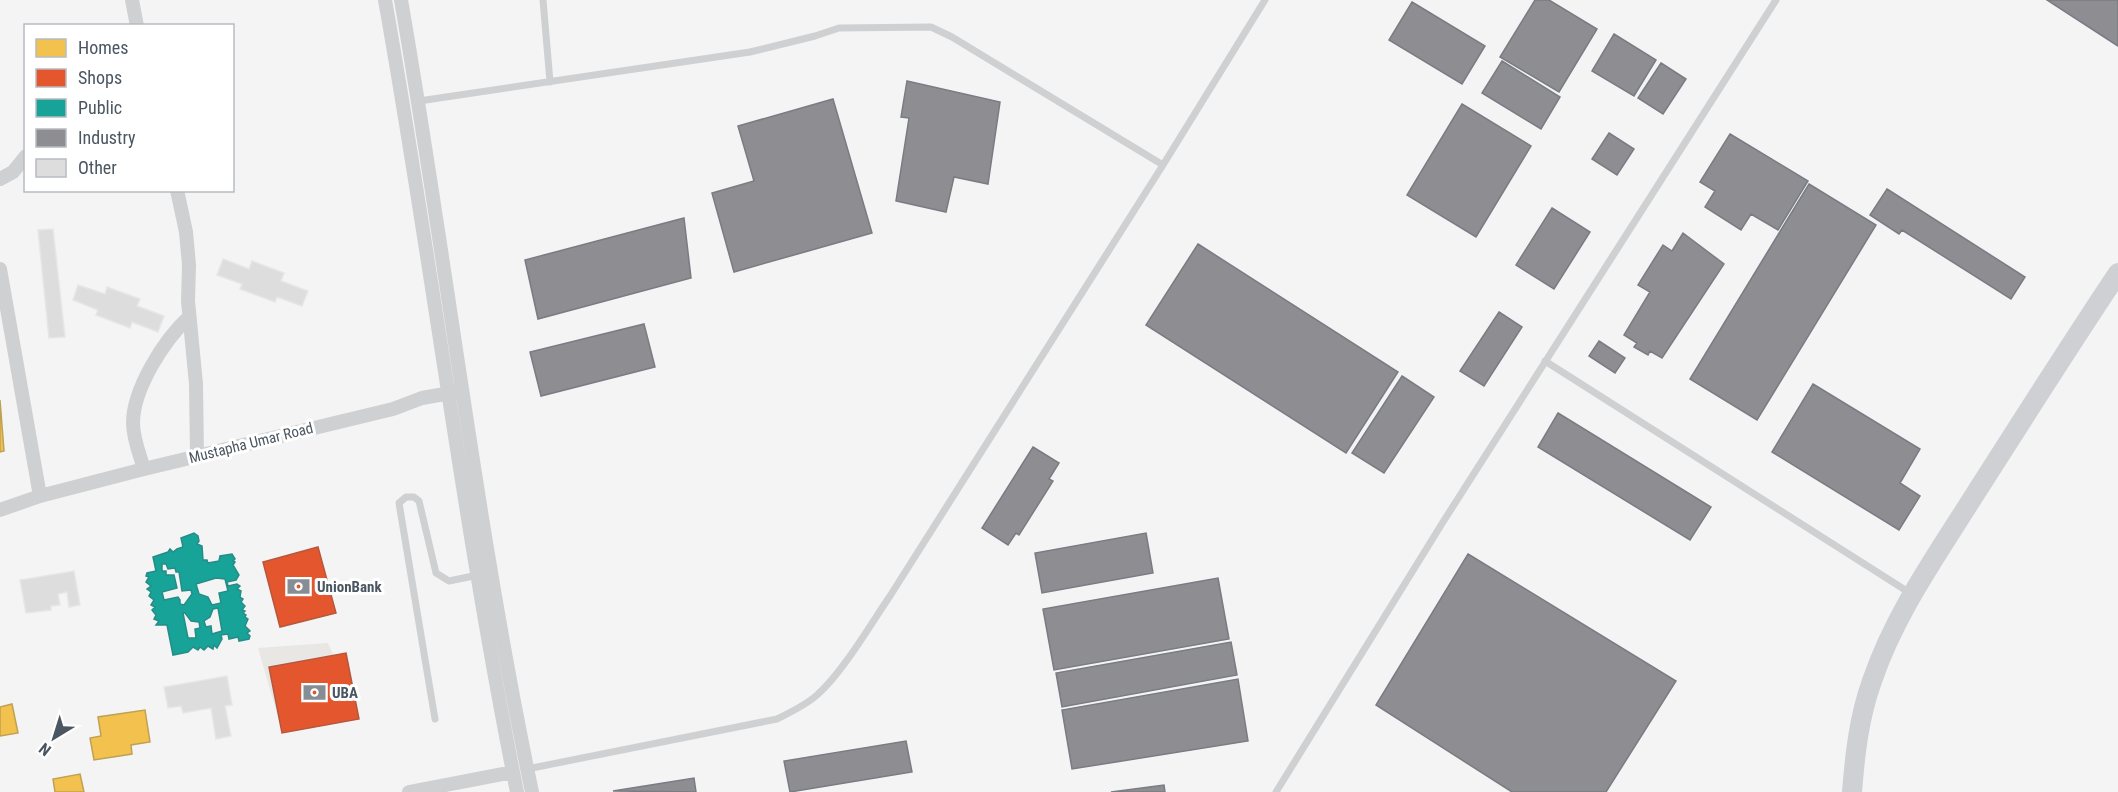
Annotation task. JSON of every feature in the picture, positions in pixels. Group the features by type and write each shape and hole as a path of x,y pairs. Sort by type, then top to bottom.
{"main road":[{"path":"1852,792 1857,733 1872,680 1893,630 1912,595 2118,273"}],"street":[{"path":"132,0 137,24"},
{"path":"386,0 455,392 532,792"},
{"path":"401,0 418,101 478,575 516,792"},
{"path":"0,179 13,172 24,158"},
{"path":"177,192 186,232 189,265 189,317 196,384 197,457"},
{"path":"0,269 40,496"},
{"path":"144,469 133,426 134,408 140,391 166,343 189,317"},
{"name":"Mustapha Umar Road","path":"0,510 40,496 144,469 393,409 422,398 455,392"},
{"path":"409,792 513,772"}],"lane":[{"path":"543,0 550,82"},
{"path":"527,769 777,719 819,694 890,596 1265,0"},
{"path":"1276,792 1545,361 1776,0"},
{"path":"418,101 750,52 839,28 931,27 962,43 1163,165"},
{"path":"1545,361 1912,595"},
{"path":"435,719 399,503 405,497 414,497 418,501 436,573 448,581 478,575"}],"shaded area":[{"name":"UBA","path":"328,643 358,711 280,724 258,648"}],"building: Homes":[{"path":"0,400 4,451 0,452"},
{"path":"12,704 18,733 0,736 0,707"},
{"path":"145,710 150,742 131,745 132,754 94,760 90,738 101,736 98,717"},
{"path":"80,774 84,792 55,792 53,779"}],"building: Shops":[{"name":"UnionBank","path":"318,547 336,613 280,627 263,562"},
{"name":"UBA","path":"346,653 359,719 282,733 269,667"}],"building: Public":[{"path":"194,533 198,536 197,544 202,546 203,560 207,560 208,563 219,561 220,556 232,554 235,559 233,565 239,575 236,580 227,582 228,586 237,584 240,586 237,589 241,591 240,597 243,599 241,602 245,606 242,610 245,611 243,613 248,619 245,626 250,631 247,633 250,636 249,639 239,641 238,637 229,639 228,634 221,635 222,639 217,648 214,645 213,649 208,646 204,650 200,647 198,650 193,647 188,652 173,655 167,625 156,625 159,621 154,619 156,615 152,610 155,607 151,605 154,600 149,596 151,592 147,589 151,586 146,582 149,577 146,576 147,573 156,571 153,557 168,552 170,549 173,552 183,547 181,538","holes":["162,564 166,564 168,569 175,568 176,572 179,572 182,591 191,590 192,594 184,605 180,604 178,597 164,600 162,592 177,588 174,575 166,575 166,571 162,571","216,578 225,579 228,591 219,593 221,603 212,605 208,597 199,594 196,584","218,608 222,631 212,634 211,626 206,627 204,621 210,617 213,609","183,613 191,621 199,622 200,628 195,629 196,638 188,638"]}],"building: Industry":[{"path":"1535,0 1549,0 1597,29 1559,92 1500,57"},
{"path":"2047,0 2118,0 2118,46"},
{"path":"1412,2 1485,46 1462,84 1389,40"},
{"path":"1614,34 1656,60 1634,96 1592,71"},
{"path":"1502,61 1560,97 1541,129 1482,93"},
{"path":"1661,63 1686,79 1663,114 1638,98"},
{"path":"907,81 1000,102 988,184 954,177 946,212 896,201 909,118 901,117"},
{"path":"833,99 872,233 734,272 712,193 754,181 738,126"},
{"path":"1462,104 1531,146 1476,237 1407,195"},
{"path":"1609,133 1634,149 1617,175 1592,159"},
{"path":"1730,134 1808,181 1778,230 1751,214 1741,230 1705,207 1715,191 1700,182"},
{"path":"1809,184 1876,225 1757,420 1690,379"},
{"path":"1887,189 2025,277 2011,299 1902,230 1899,234 1870,215"},
{"path":"1552,208 1590,232 1554,289 1516,265"},
{"path":"684,218 691,278 538,319 525,260"},
{"path":"1683,233 1724,264 1662,358 1650,351 1648,355 1634,347 1637,343 1624,335 1650,292 1638,285 1663,245 1672,251"},
{"path":"1198,244 1398,372 1346,453 1146,325"},
{"path":"1499,312 1522,327 1484,386 1460,371"},
{"path":"644,324 655,367 541,396 530,352"},
{"path":"1599,341 1625,358 1615,373 1589,356"},
{"path":"1402,376 1434,397 1384,473 1352,453"},
{"path":"1813,384 1920,449 1900,483 1920,496 1899,530 1772,452"},
{"path":"1558,413 1711,507 1690,540 1538,447"},
{"path":"1033,447 1059,463 1049,479 1053,481 1019,535 1016,533 1008,545 982,528"},
{"path":"1146,533 1153,573 1042,593 1035,553"},
{"path":"1468,554 1676,681 1606,792 1512,792 1376,705"},
{"path":"1218,578 1229,639 1054,670 1043,609"},
{"path":"1231,642 1237,675 1062,707 1056,673"},
{"path":"1238,679 1248,741 1072,769 1062,710"},
{"path":"906,741 912,772 790,792 784,761"},
{"path":"694,778 696,792 613,791"},
{"path":"1164,785 1165,792 1111,792"}],"building: Other":[{"path":"53,229 65,337 49,338 38,230"},
{"path":"223,259 249,269 252,261 284,273 281,281 308,291 302,306 277,297 275,302 240,289 242,284 217,275"},
{"path":"78,285 105,294 107,287 140,299 137,306 164,316 158,332 132,322 130,328 96,315 98,310 73,300"},
{"path":"74,571 80,605 69,607 67,592 58,594 60,605 51,606 51,610 26,613 20,580"},
{"path":"227,676 232,705 225,706 231,736 216,739 211,708 183,713 181,706 168,708 164,687"}],"place":[{"name":"UnionBank","path":"299,587"},
{"name":"UBA","path":"314,693"}]}
